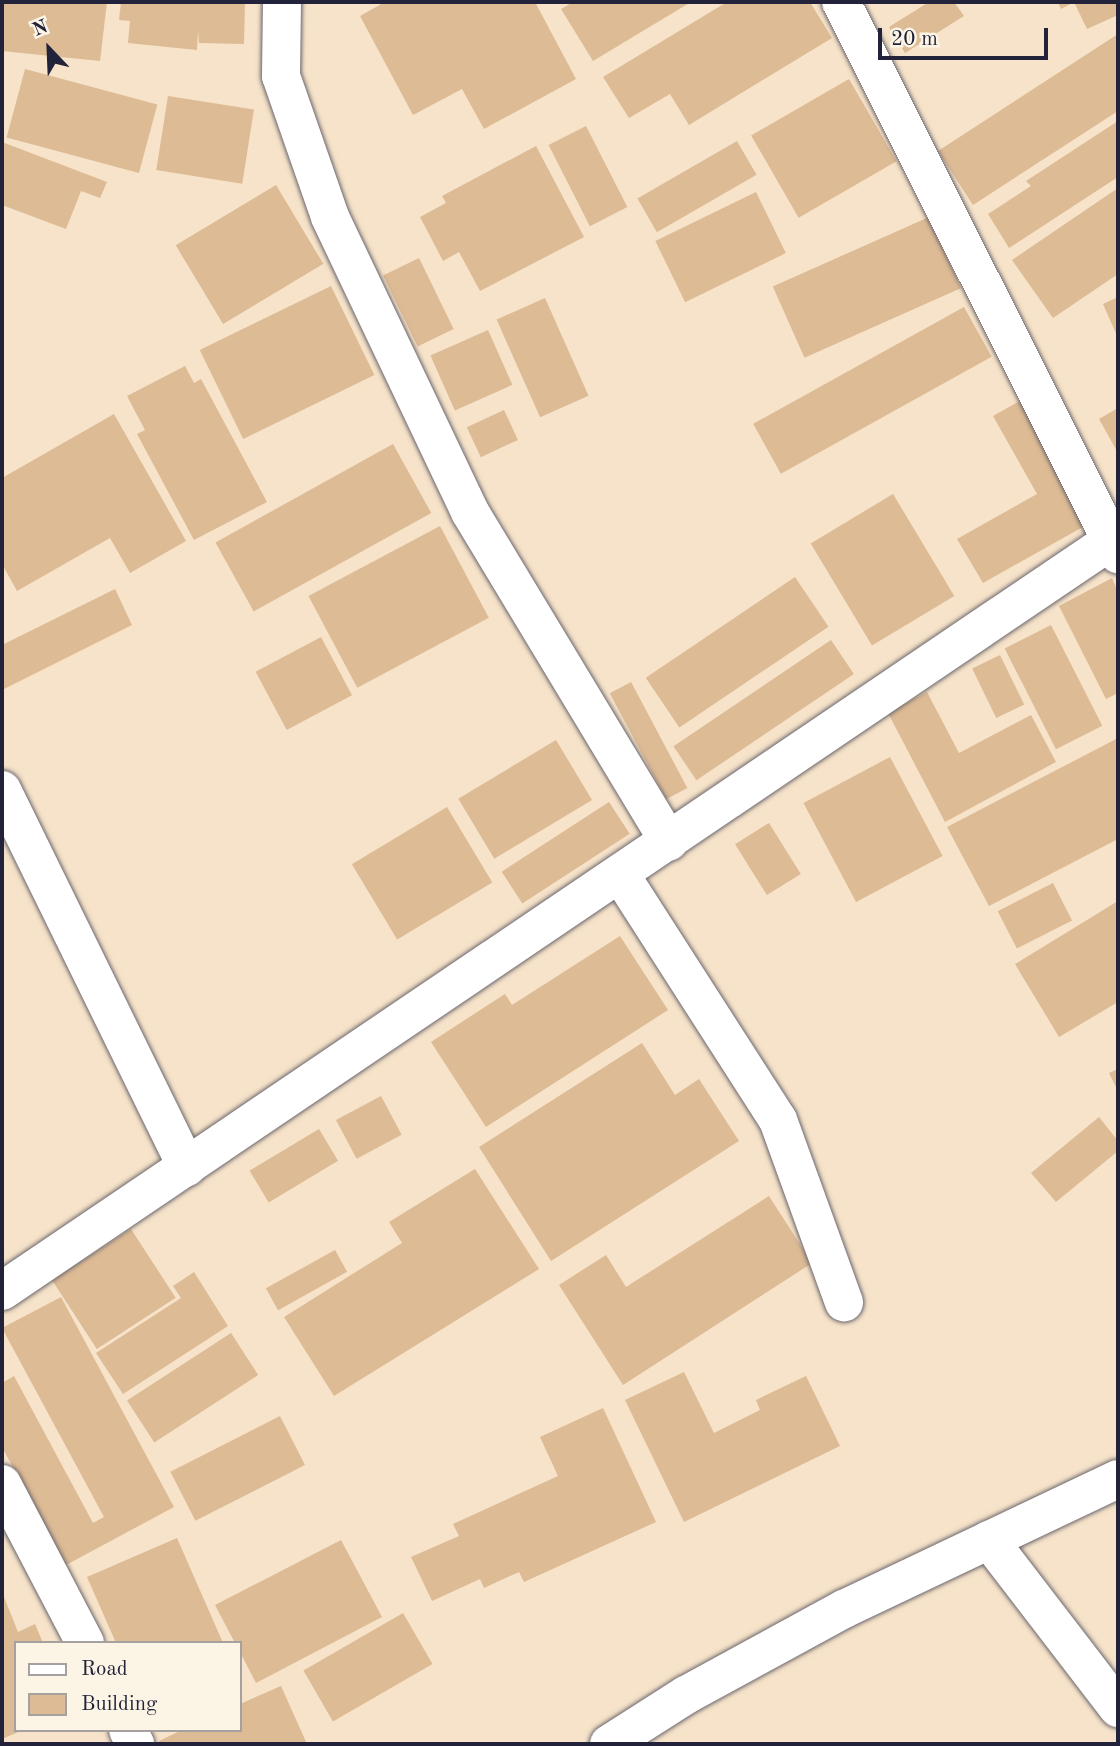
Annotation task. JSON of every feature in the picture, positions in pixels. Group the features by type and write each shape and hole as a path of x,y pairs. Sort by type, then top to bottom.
{"street":[{"path":"282,2 281,76 330,217 470,512 669,842"},
{"path":"2,1291 620,874 1116,544 841,2"},
{"path":"2,790 187,1167"},
{"path":"620,874 778,1120 844,1302"},
{"path":"609,1744 686,1695 832,1615 1118,1479"},
{"path":"2,1484 84,1641"},
{"path":"989,1540 1118,1708"}],"building":[{"path":"2,2 107,2 100,61 2,51"},
{"path":"121,2 245,2 244,44 199,43 198,30 197,50 128,43 130,21 119,20"},
{"path":"385,2 535,2 576,79 484,129 462,89 413,115 360,16"},
{"path":"573,2 691,2 593,61 561,9"},
{"path":"727,2 810,2 832,38 689,125 670,94 629,118 603,77"},
{"path":"929,2 954,2 964,16 905,53 889,27"},
{"path":"1058,2 1074,2 1061,9"},
{"path":"1074,2 1118,2 1118,15 1087,29"},
{"path":"1118,34 1118,111 973,205 938,151"},
{"path":"25,69 157,104 139,173 7,138"},
{"path":"849,79 896,161 799,218 751,136"},
{"path":"168,96 254,110 242,184 156,170"},
{"path":"1118,121 1118,177 1009,248 988,214 1031,186 1026,181"},
{"path":"586,126 627,207 590,226 549,145"},
{"path":"737,141 756,175 657,232 637,198"},
{"path":"2,142 107,182 100,198 81,191 66,229 2,205"},
{"path":"536,146 584,237 480,291 459,252 443,261 420,217 446,203 442,196"},
{"path":"276,185 323,264 223,324 176,245"},
{"path":"1118,188 1118,274 1053,318 1012,260"},
{"path":"756,192 786,253 685,302 655,241"},
{"path":"929,217 961,288 805,358 773,287"},
{"path":"419,258 454,329 418,347 383,276"},
{"path":"331,286 374,375 243,439 200,350"},
{"path":"1118,297 1118,338 1103,304"},
{"path":"545,298 589,396 540,417 497,320"},
{"path":"964,307 992,357 781,474 753,424"},
{"path":"488,330 512,385 455,410 430,356"},
{"path":"185,366 194,383 201,379 267,502 194,540 137,434 145,430 127,396"},
{"path":"1027,397 1097,519 983,583 957,539 1037,494 993,416"},
{"path":"1118,408 1118,453 1099,419"},
{"path":"504,410 518,440 481,457 467,427"},
{"path":"114,414 186,541 130,573 110,538 17,591 2,564 2,478"},
{"path":"393,444 431,513 254,612 215,542"},
{"path":"893,494 954,596 872,645 811,543"},
{"path":"440,526 489,618 357,688 308,596"},
{"path":"795,577 829,627 679,727 646,678"},
{"path":"1112,578 1118,592 1118,693 1106,699 1059,606"},
{"path":"115,589 132,625 2,690 2,645"},
{"path":"1051,625 1102,726 1056,749 1005,649"},
{"path":"321,637 352,695 287,730 256,672"},
{"path":"831,640 854,674 696,780 673,746"},
{"path":"1000,655 1024,704 996,718 972,669"},
{"path":"631,682 687,788 666,799 610,693"},
{"path":"927,692 959,753 1031,715 1056,762 945,822 888,713"},
{"path":"1118,738 1118,839 989,906 947,827"},
{"path":"556,740 592,800 494,859 458,799"},
{"path":"890,757 943,856 856,902 803,803"},
{"path":"609,802 630,834 522,904 502,872"},
{"path":"447,807 492,882 397,940 352,864"},
{"path":"769,823 801,874 767,895 735,844"},
{"path":"1053,883 1072,920 1017,949 998,911"},
{"path":"1118,901 1118,1002 1059,1037 1015,964"},
{"path":"620,936 668,1010 486,1127 431,1042 505,994 512,1005"},
{"path":"642,1043 675,1095 699,1079 739,1141 551,1261 479,1147"},
{"path":"1118,1069 1118,1091 1109,1073"},
{"path":"381,1096 402,1135 357,1159 336,1120"},
{"path":"1099,1117 1118,1141 1118,1151 1056,1202 1031,1173"},
{"path":"319,1129 338,1161 269,1202 250,1171"},
{"path":"475,1169 539,1269 334,1396 284,1317 402,1243 389,1222"},
{"path":"769,1196 812,1263 623,1385 559,1285 606,1255 626,1287"},
{"path":"131,1229 176,1298 97,1349 52,1280"},
{"path":"335,1250 347,1272 278,1310 266,1288"},
{"path":"194,1272 228,1326 123,1394 96,1353 181,1298 173,1286"},
{"path":"61,1297 174,1507 66,1565 2,1447 2,1383 14,1376 93,1523 104,1517 2,1328"},
{"path":"231,1333 258,1375 154,1442 127,1401"},
{"path":"684,1372 714,1433 760,1410 756,1400 806,1376 840,1446 684,1522 625,1400"},
{"path":"603,1408 656,1522 524,1582 519,1572 484,1588 480,1579 432,1601 411,1557 459,1536 453,1524 558,1476 540,1437"},
{"path":"280,1416 305,1465 195,1521 170,1472"},
{"path":"177,1538 222,1641 115,1641 87,1577"},
{"path":"341,1540 382,1617 256,1683 242,1656 242,1641 234,1641 215,1605"},
{"path":"2,1592 18,1632 35,1624 42,1641 14,1641 14,1732 18,1732 2,1739"},
{"path":"403,1613 432,1664 333,1722 303,1670"},
{"path":"281,1686 307,1744 160,1744 159,1741 178,1732 242,1732 242,1703"}]}
